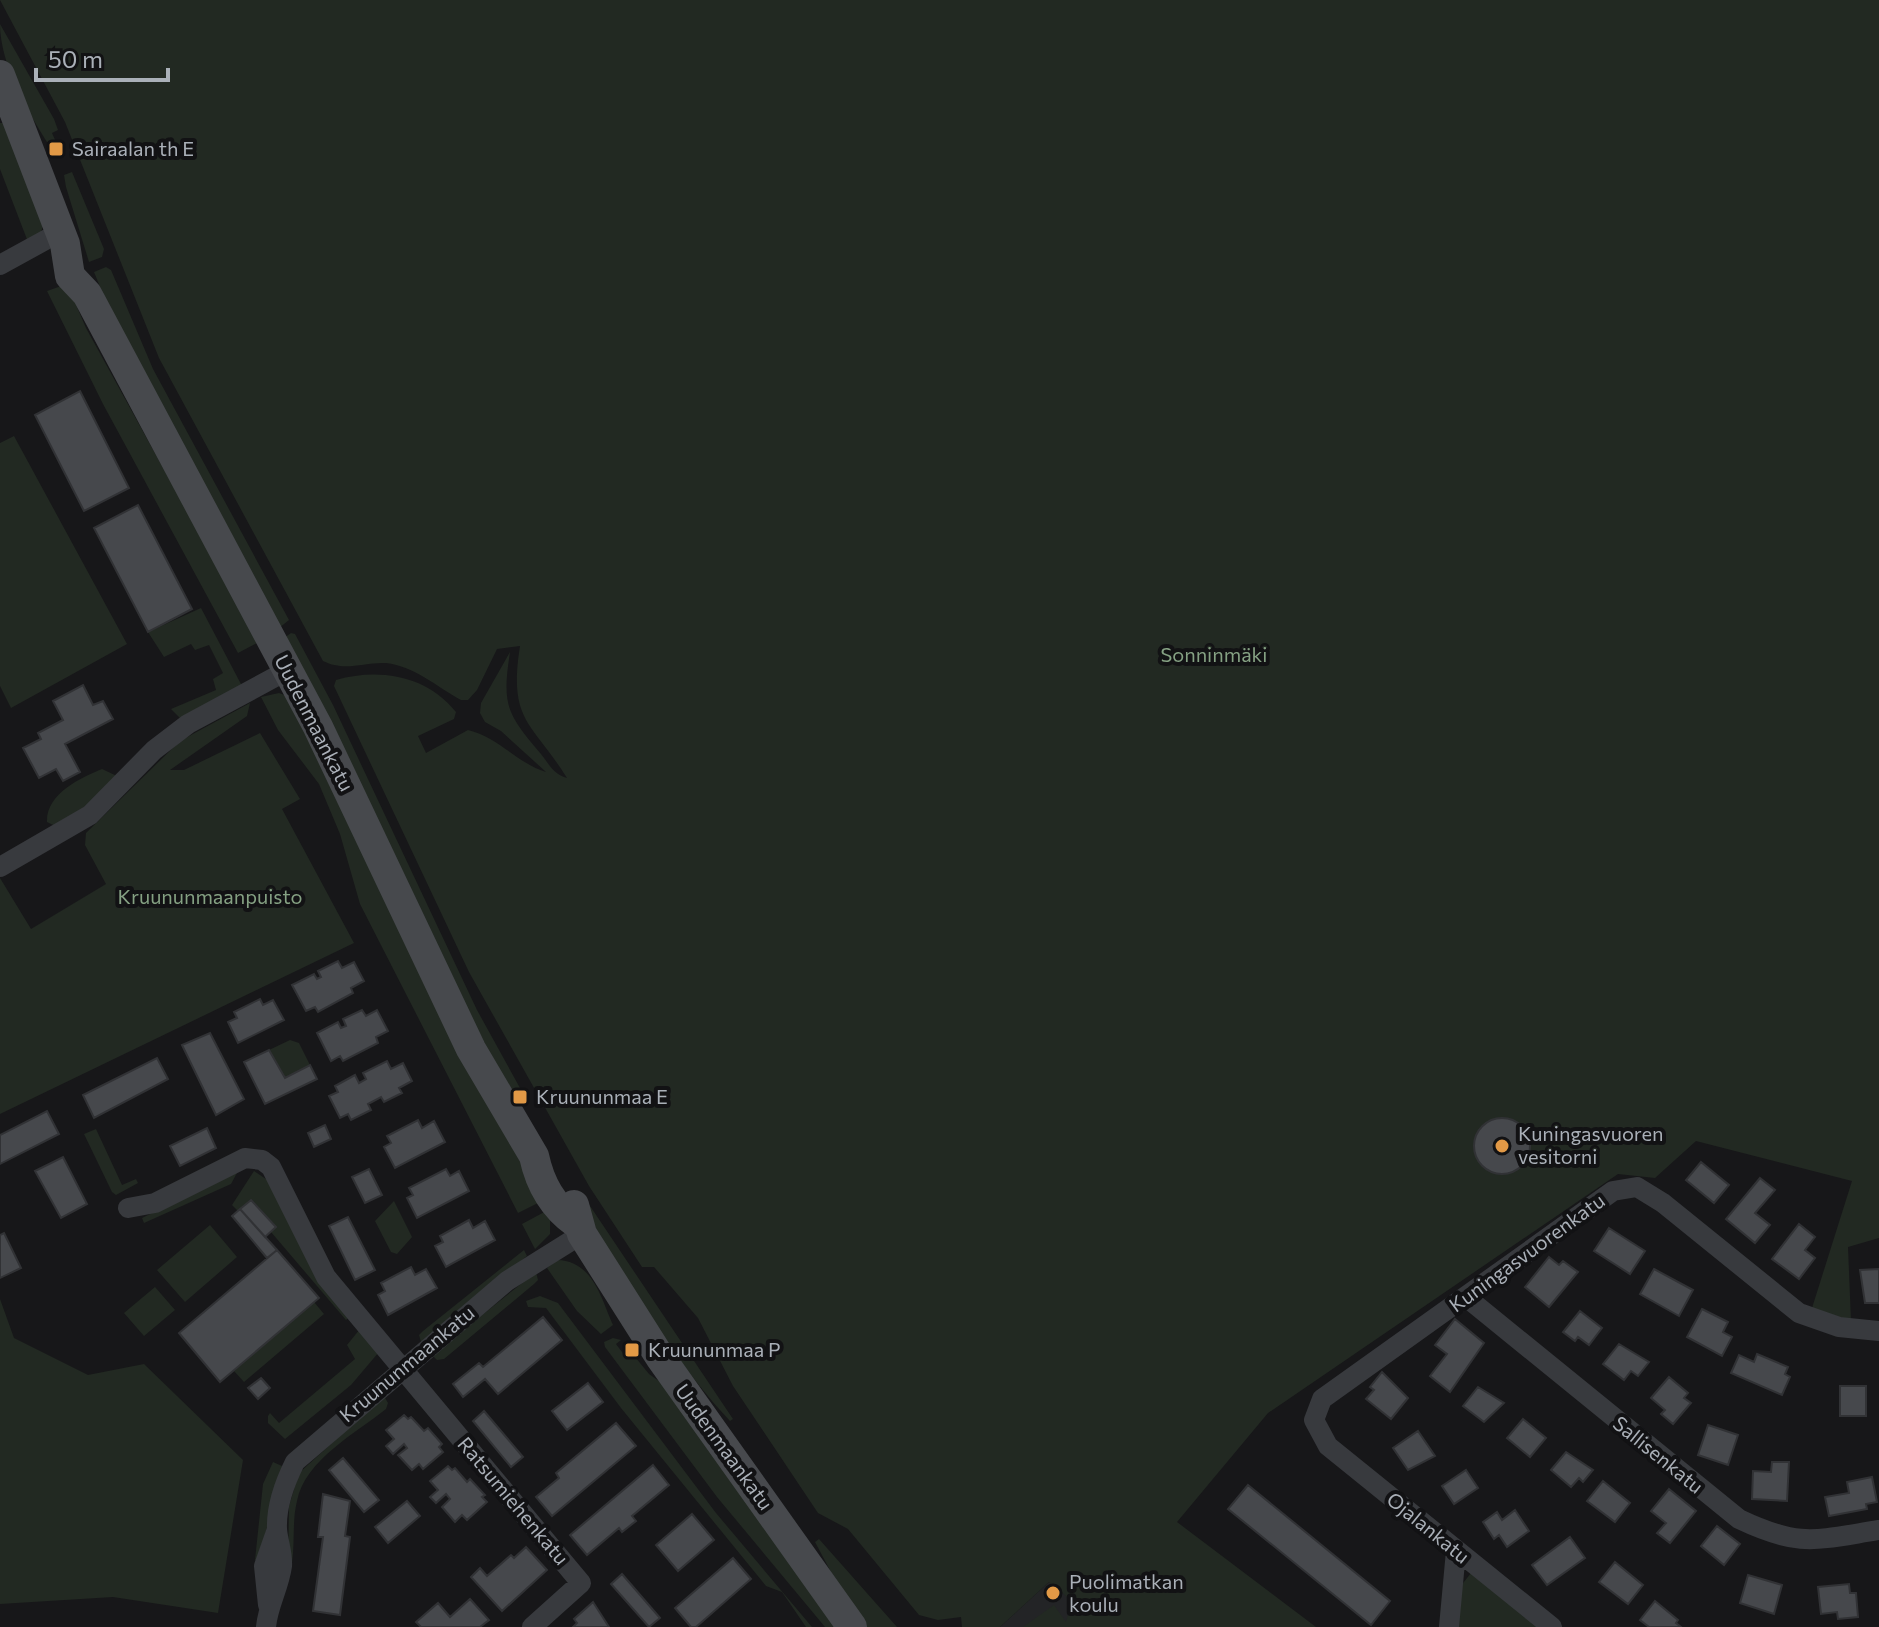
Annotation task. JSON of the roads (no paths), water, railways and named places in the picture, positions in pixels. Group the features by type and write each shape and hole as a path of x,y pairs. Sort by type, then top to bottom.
{"main road":[{"name":"Uudenmaankatu","path":"0,75 62,238 81,258 90,279 87,294 288,670 471,1049 534,1156 552,1168 568,1192 579,1228 660,1357 852,1627"}],"street":[{"path":"0,265 62,238"},
{"path":"0,867 90,815 154,750 188,724 288,670"},
{"path":"128,1208 155,1203 245,1158 262,1160 278,1177 326,1277 403,1368"},
{"name":"Kuningasvuorenkatu","path":"1314,1420 1322,1399 1613,1191 1637,1187 1663,1203 1799,1313 1839,1327 1879,1331"},
{"name":"Kruununmaankatu","path":"266,1627 268,1605 264,1566 277,1529 282,1491 295,1462 507,1281 579,1228"},
{"name":"Sallisenkatu","path":"1466,1297 1739,1519 1771,1534 1806,1542 1879,1530"},
{"name":"Ratsumiehenkatu","path":"403,1368 581,1583 532,1627"},
{"name":"Ojalankatu","path":"1314,1420 1328,1446 1552,1627"},
{"path":"1449,1627 1456,1551"}],"place":[{"name":"Sairaalan th E","path":"56,149"},
{"name":"Kruununmaa E","path":"520,1097"},
{"name":"Kuningasvuoren vesitorni","path":"1502,1146"},
{"name":"Kruununmaa P","path":"632,1350"},
{"name":"Puolimatkan koulu","path":"1053,1593"}],"park label":[{"name":"Sonninmäki","path":"1214,655"},
{"name":"Kruununmaanpuisto","path":"210,897"}]}
